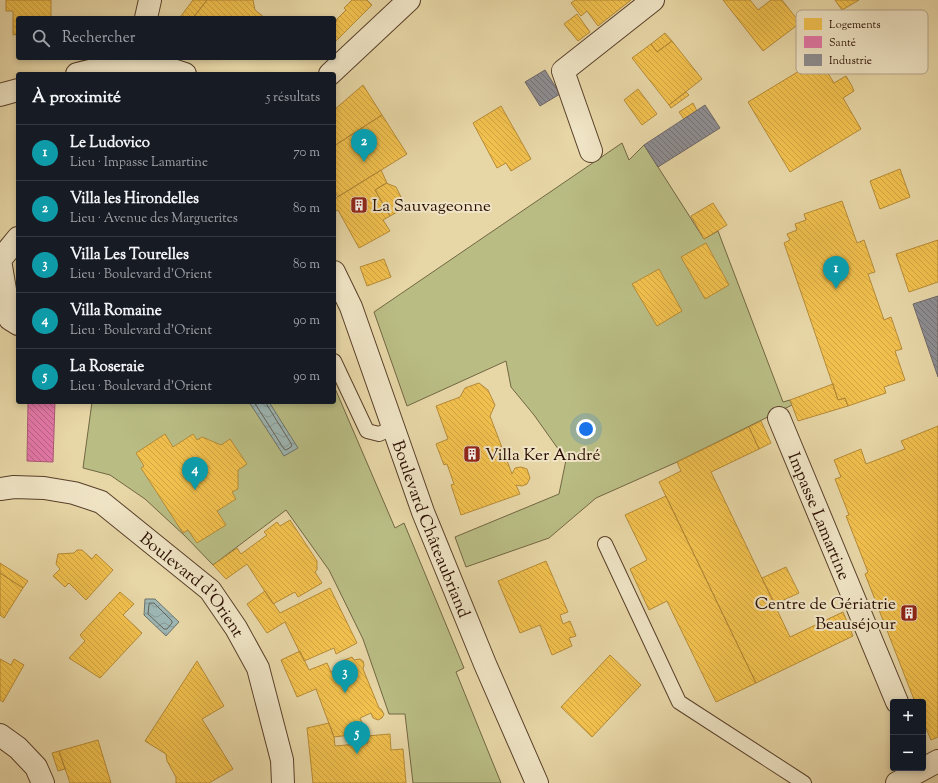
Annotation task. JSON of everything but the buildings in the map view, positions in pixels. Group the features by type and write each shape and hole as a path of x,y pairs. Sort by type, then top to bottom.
{"street":[{"path":"146,16 150,0"},
{"path":"332,72 409,0"},
{"path":"591,151 563,71 653,0"},
{"path":"86,72 136,61 178,72"},
{"path":"0,95 16,91"},
{"path":"16,240 0,260 10,319 16,323"},
{"name":"Boulevard Châteaubriand","path":"336,276 351,308 426,519 485,664 537,783"},
{"name":"Impasse Lamartine","path":"779,418 896,699"},
{"name":"Boulevard d'Orient","path":"0,489 14,487 44,488 74,493 101,502 210,590 236,628 258,668 282,760 283,783"},
{"path":"0,735 18,748 36,767 43,783"},
{"path":"897,783 928,765"}],"lane":[{"path":"336,365 367,431 379,434 393,428"},
{"path":"605,544 680,702 804,783"}],"green space":[{"path":"622,143 629,160 644,145 704,239 718,231 783,402 790,400 792,405 677,462 596,498 549,538 466,567 455,537 559,494 566,460 534,415 511,387 506,361 407,406 374,312"},
{"path":"336,391 395,528 404,523 464,668 456,672 501,783 413,783 405,714 389,714 363,639 329,570 286,510 213,565 185,536 145,499 110,475 83,468 92,404 336,404"}],"water":[{"path":"250,404 270,404 298,448 284,456"},
{"path":"145,599 155,599 179,622 166,636 144,615"}],"place":[{"name":"Villa les Hirondelles","path":"364,162"},
{"name":"La Sauvageonne","path":"359,205"},
{"name":"Le Ludovico","path":"836,289"},
{"name":"Villa Ker André","path":"472,454"},
{"name":"Villa Romaine","path":"195,490"},
{"name":"Centre de Gériatrie Beauséjour","path":"909,613"},
{"name":"Villa Les Tourelles","path":"345,693"},
{"name":"La Roseraie","path":"357,754"}]}
